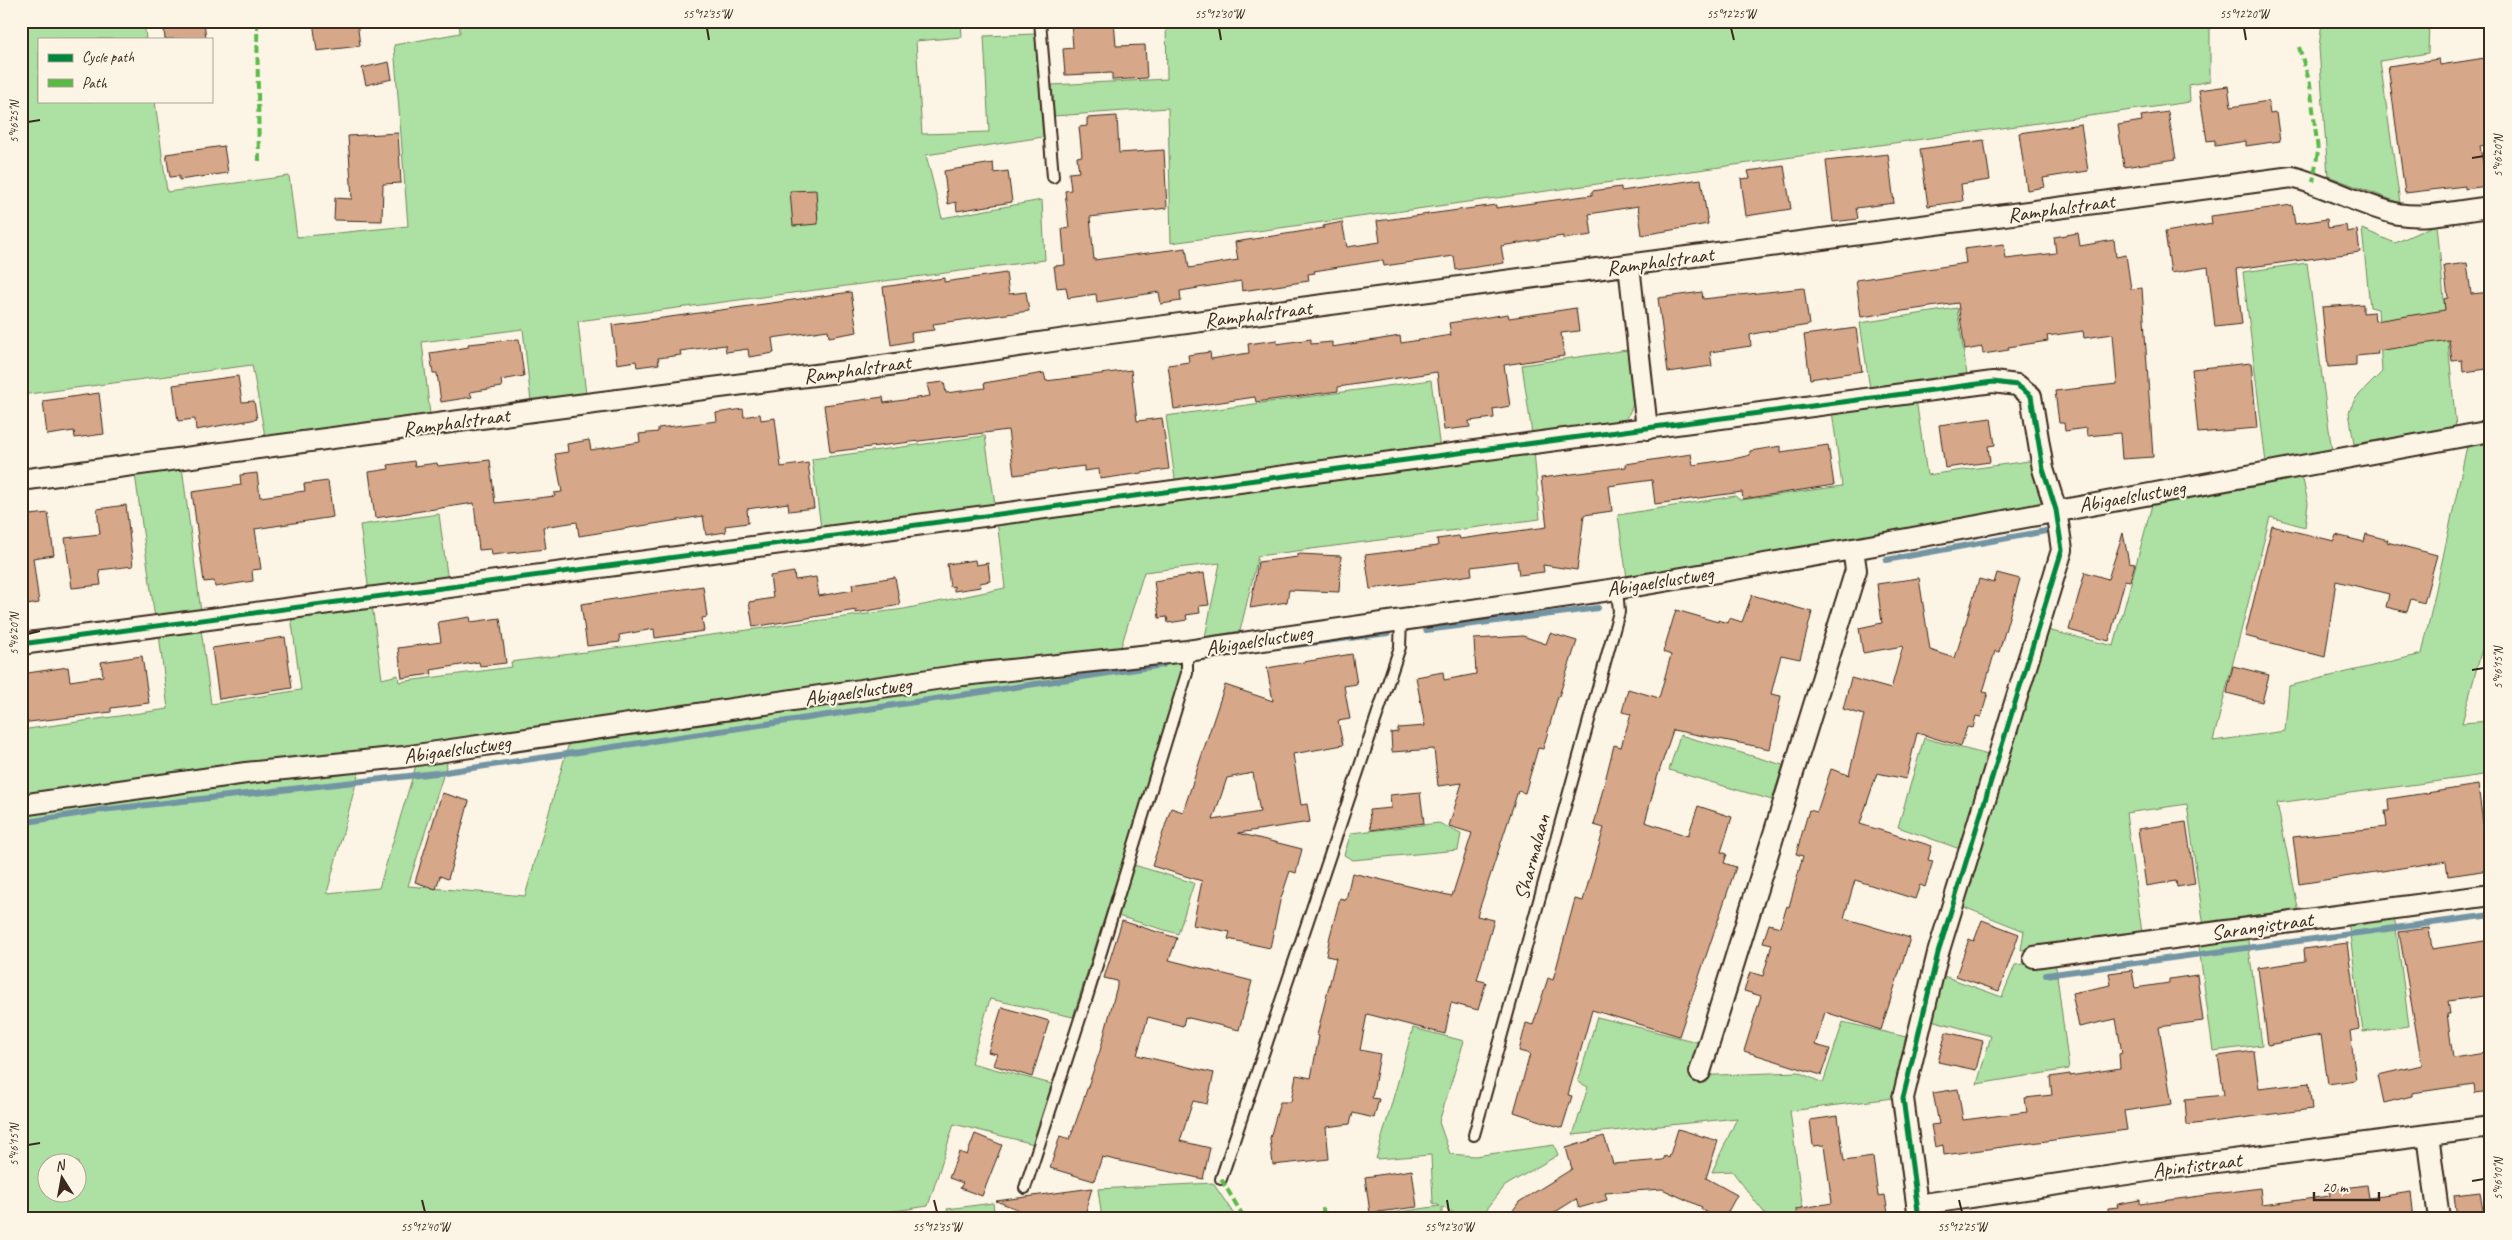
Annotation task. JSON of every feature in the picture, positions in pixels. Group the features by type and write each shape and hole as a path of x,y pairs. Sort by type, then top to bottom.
{"street":[{"name":"Ramphalstraat","path":"21,480 2292,177 2313,182 2376,208 2400,214 2428,215 2491,207"},
{"path":"1629,265 1647,429"},
{"path":"21,644 1993,382 2017,385 2031,396 2042,469 2056,510 2062,550 1938,952 1903,1098 1918,1212"},
{"name":"Abigaelslustweg","path":"21,805 246,773 403,757 963,675 1187,651 1617,589 1853,549 2056,510 2491,432"},
{"path":"1700,1072 1856,570 1853,549"},
{"name":"Sarangistraat","path":"2034,958 2491,895"},
{"name":"Apintistraat","path":"1918,1212 2154,1170 2491,1127"},
{"path":"2428,1135 2438,1219"}],"lane":[{"path":"1040,21 1053,177"},
{"name":"Sharmalaan","path":"1474,1135 1619,612 1617,589"},
{"path":"1221,1179 1400,647 1401,619"},
{"path":"1025,1188 1184,683 1187,673 1187,651"}],"green space":[{"path":"21,21 144,21 146,38 38,38 38,102 155,102 167,192 289,176 297,237 408,226 394,45 460,33 459,21 713,21 714,26 742,24 743,21 961,21 962,37 916,41 922,134 989,132 984,36 1035,34 1043,137 926,155 942,218 1042,200 1045,260 578,321 586,395 531,402 523,329 422,342 430,415 265,436 252,365 21,395"},
{"path":"1166,21 2210,21 2210,81 2189,85 2190,102 1171,243 1168,108 1054,116 1052,85 1167,79"},
{"path":"2322,21 2429,21 2428,53 2380,61 2400,203 2328,176 2319,48"},
{"path":"2437,224 2456,428 2354,444 2349,412 2355,399 2382,372 2378,309 2370,307 2362,229 2395,243"},
{"path":"2307,263 2332,452 2266,463 2243,272"},
{"path":"1957,308 1967,375 1870,389 1860,323"},
{"path":"1627,350 1633,379 1634,397 1632,406 1622,422 1532,434 1522,365"},
{"path":"1431,380 1440,450 1176,486 1166,416"},
{"path":"1916,399 1927,475 2036,460 2044,507 1627,578 1618,515 1735,496 1740,500 1842,486 1832,411"},
{"path":"985,436 995,505 821,528 812,459"},
{"path":"2491,442 2491,615 2462,723 2491,721 2491,774 2277,803 2299,913 2204,927 2187,804 2126,813 2142,933 2021,950 2024,931 1959,905 2043,629 2114,646 2153,501 2302,475 2308,503 2305,527 2270,517 2213,741 2285,731 2289,686 2422,654 2467,446"},
{"path":"1534,451 1540,519 1258,556 1240,631 1205,637 1220,563 1144,572 1119,653 429,747 21,797 21,730 168,709 159,634 201,629 211,704 301,690 291,616 372,605 382,679 398,675 399,682 512,667 511,662 904,609 1005,588 997,520"},
{"path":"182,467 201,612 155,619 135,474"},
{"path":"439,514 448,582 369,592 360,525"},
{"path":"1181,657 1183,670 1073,1017 990,999 971,1063 1052,1084 1034,1144 954,1124 928,1206 843,1219 21,1219 21,811 360,768 327,893 379,888 417,762 449,757 408,886 525,896 570,739 959,682"},
{"path":"1680,735 1783,765 1772,800 1669,770"},
{"path":"1924,738 1992,756 1968,832 1964,832 1960,849 1898,827"},
{"path":"1439,823 1461,834 1458,850 1353,860 1344,855 1351,833"},
{"path":"1134,865 1194,883 1178,934 1118,916"},
{"path":"2394,914 2409,1026 2363,1032 2348,920"},
{"path":"2247,934 2262,1045 2213,1051 2198,940"},
{"path":"2055,960 2069,1069 1977,1084 1991,1036 1931,1020 1941,975 2002,997 2015,965"},
{"path":"1597,1017 1701,1043 1691,1076 1798,1072 1823,1083 1843,1022 1910,1038 1893,1098 1790,1111 1804,1219 1769,1219 1732,1171 1712,1172 1737,1118 1573,1135 1588,1087 1578,1082"},
{"path":"1413,1028 1464,1041 1439,1122 1450,1154 1475,1156 1554,1145 1558,1155 1505,1186 1479,1219 1467,1219 1442,1207 1442,1219 1351,1219 1440,1206 1433,1203 1431,1155 1376,1159"},
{"path":"1213,1183 1237,1219 1102,1219 1098,1189"},
{"path":"993,1203 995,1219 949,1219 947,1209"}],"building":[{"path":"163,21 204,21 206,38 165,38"},
{"path":"313,21 357,21 360,46 317,51"},
{"path":"1071,21 1114,21 1116,46 1145,45 1147,78 1112,80 1112,73 1065,75 1063,49 1073,48"},
{"path":"2491,57 2491,144 2480,146 2487,186 2465,189 2465,186 2405,193 2388,66 2439,59 2440,65"},
{"path":"389,62 392,79 366,85 362,68"},
{"path":"2228,86 2231,107 2268,101 2270,114 2276,113 2280,141 2246,146 2246,141 2215,146 2215,140 2207,141 2199,90"},
{"path":"2168,112 2176,159 2124,167 2118,125 2142,121 2141,116"},
{"path":"1117,116 1119,153 1164,150 1167,208 1090,217 1094,260 1186,248 1189,268 1238,260 1235,242 1324,228 1323,226 1342,222 1347,247 1380,242 1377,221 1496,205 1496,208 1592,195 1592,191 1621,187 1621,191 1701,179 1708,224 1642,235 1638,206 1589,214 1592,235 1563,239 1563,236 1501,246 1504,263 1456,270 1454,256 1384,266 1383,260 1314,271 1315,273 1308,274 1309,281 1242,291 1241,281 1180,291 1181,301 1161,304 1159,292 1097,302 1096,294 1068,298 1066,287 1057,288 1054,266 1065,265 1062,229 1069,228 1065,191 1071,190 1069,173 1079,172 1077,157 1082,156 1079,127 1087,126 1087,118"},
{"path":"2081,124 2088,171 2043,178 2045,187 2027,190 2019,133"},
{"path":"398,133 401,183 383,184 382,221 334,220 335,198 352,199 348,136"},
{"path":"1984,140 1990,180 1961,184 1963,201 1928,206 1920,149"},
{"path":"224,146 228,173 179,180 179,176 170,177 166,154"},
{"path":"1888,154 1894,203 1856,208 1858,219 1833,222 1826,161"},
{"path":"993,163 994,173 1008,171 1012,202 957,211 956,202 948,204 944,171"},
{"path":"1784,166 1791,209 1746,216 1741,179 1750,178 1748,171"},
{"path":"816,190 818,224 793,226 790,191"},
{"path":"2292,205 2295,224 2327,219 2328,228 2346,225 2347,232 2357,230 2360,252 2236,269 2242,324 2215,327 2208,267 2171,273 2165,232 2212,224 2211,216"},
{"path":"2078,233 2080,246 2114,240 2116,257 2126,255 2131,289 2142,288 2153,457 2122,459 2120,433 2087,436 2086,428 2065,431 2064,423 2059,423 2055,391 2117,384 2113,334 2084,338 2083,331 2047,336 2048,341 2008,347 2009,350 1983,354 1982,347 1965,350 1958,303 1861,317 1856,280 1966,263 1964,249 2004,244 2006,259 2056,253 2054,237"},
{"path":"2467,263 2471,294 2491,292 2491,359 2487,359 2488,369 2463,372 2462,360 2452,361 2449,340 2377,351 2378,354 2356,356 2356,365 2328,367 2322,307 2363,304 2363,313 2374,312 2375,321 2445,310 2444,299 2448,298 2444,266"},
{"path":"1006,273 1009,294 1026,292 1029,311 933,324 934,330 911,333 912,341 891,345 883,287 944,278 944,282"},
{"path":"1804,288 1809,325 1750,335 1751,346 1710,352 1712,366 1668,372 1658,298 1702,292 1703,299"},
{"path":"851,292 857,332 829,337 828,330 772,338 774,353 749,357 748,349 726,352 725,345 680,351 681,355 658,358 659,364 637,367 636,361 617,364 612,325"},
{"path":"1576,308 1579,331 1561,333 1564,356 1504,365 1510,406 1493,409 1494,418 1469,421 1470,427 1444,430 1437,372 1338,387 1338,391 1256,402 1255,397 1174,409 1168,365 1189,362 1188,355 1210,352 1211,359 1249,353 1248,344 1277,340 1277,344 1311,339 1311,344 1332,342 1332,347 1400,336 1401,343 1451,335 1449,323 1508,314 1509,318"},
{"path":"1856,328 1862,371 1810,379 1804,335"},
{"path":"519,339 524,376 501,380 502,387 470,392 472,397 441,402 437,373 433,373 430,353 469,347 468,344"},
{"path":"2251,363 2257,428 2198,433 2192,369"},
{"path":"1131,370 1137,421 1162,418 1169,469 1100,479 1099,469 1084,471 1084,466 1014,475 1008,430 830,452 824,405 883,397 884,403 930,396 927,384 944,382 946,393 985,388 984,383 1044,373 1046,381"},
{"path":"238,376 242,402 254,401 257,419 196,430 195,419 178,421 173,385"},
{"path":"99,393 104,434 75,438 74,431 47,435 43,401"},
{"path":"743,409 744,417 760,414 761,420 775,418 781,467 808,463 814,508 789,511 788,503 747,509 748,523 725,526 726,532 706,535 703,516 579,536 577,522 543,527 546,549 492,555 491,549 479,550 474,503 375,518 369,472 389,469 388,465 414,461 415,466 437,463 438,466 490,460 495,503 555,496 554,493 562,492 555,454 568,452 567,444 589,440 591,450 640,442 639,434 658,432 658,428 717,421 716,413"},
{"path":"1991,418 1995,445 1988,446 1990,462 1945,468 1939,425"},
{"path":"1828,445 1834,485 1743,499 1742,492 1655,504 1652,480 1609,486 1612,511 1584,515 1577,570 1543,565 1544,572 1519,575 1517,561 1471,567 1472,575 1370,589 1365,555 1438,546 1437,539 1459,536 1460,539 1547,527 1541,478 1626,467 1626,464 1691,454 1693,465 1738,458 1750,455 1750,451 1781,446 1781,452"},
{"path":"257,473 260,497 305,491 304,484 328,481 333,517 255,529 261,569 252,570 253,581 215,587 214,581 204,582 192,492 241,485 240,475"},
{"path":"126,505 133,566 99,570 101,585 72,588 65,538 100,534 97,509"},
{"path":"48,513 54,555 33,558 39,603 21,606 21,516"},
{"path":"2272,526 2334,541 2336,535 2364,542 2366,534 2388,540 2387,542 2437,555 2424,603 2411,599 2407,612 2386,607 2389,594 2336,581 2325,657 2245,636"},
{"path":"2123,533 2129,563 2135,564 2130,581 2125,580 2109,641 2069,630 2085,572 2108,579"},
{"path":"1298,554 1341,556 1339,592 1289,590 1287,602 1250,608 1258,562 1298,557"},
{"path":"975,560 976,565 988,563 990,581 980,583 981,587 954,591 954,586 950,587 947,564"},
{"path":"794,572 795,580 816,577 819,596 853,590 852,584 895,577 900,605 856,613 856,610 753,627 749,602 773,598 770,576"},
{"path":"1204,573 1209,605 1199,606 1200,613 1186,615 1187,620 1168,623 1167,617 1159,618 1154,581"},
{"path":"1997,573 2020,579 1999,652 1995,651 1983,692 1988,693 1981,717 1976,716 1973,728 1967,727 1961,746 1917,733 1906,779 1877,773 1860,824 1932,846 1928,860 1933,861 1925,887 1920,885 1915,899 1855,880 1844,918 1910,938 1881,1030 1825,1012 1815,1045 1830,1049 1821,1075 1744,1051 1761,996 1744,991 1750,972 1763,976 1772,944 1763,942 1769,924 1780,927 1787,906 1789,907 1803,856 1796,854 1809,810 1817,812 1831,769 1849,775 1864,715 1843,709 1851,678 1891,689 1903,646 1863,653 1859,628 1882,623 1877,584 1919,578 1930,650 1955,658 1979,579 1994,583"},
{"path":"703,586 707,617 702,618 704,631 655,638 654,629 619,635 620,642 587,646 581,604"},
{"path":"1752,595 1812,612 1800,659 1781,655 1771,694 1781,696 1770,749 1673,730 1645,822 1688,836 1698,806 1732,817 1721,852 1727,854 1724,863 1736,867 1679,1036 1592,1010 1568,1095 1572,1096 1562,1128 1514,1112 1530,1054 1519,1051 1526,1023 1533,1025 1548,978 1553,980 1575,899 1583,901 1604,828 1594,825 1614,745 1621,747 1631,714 1622,712 1628,689 1659,698 1671,655 1663,652 1676,610 1718,622 1718,620 1727,623 1729,618 1742,622"},
{"path":"470,617 471,622 500,618 506,663 480,666 479,662 431,670 432,674 402,678 398,648 441,642 438,622"},
{"path":"1550,633 1577,641 1558,696 1543,749 1538,748 1525,793 1518,791 1477,916 1494,920 1477,980 1486,982 1478,1010 1451,1003 1445,1034 1367,1014 1360,1050 1380,1054 1372,1098 1379,1099 1374,1118 1353,1113 1350,1124 1326,1127 1329,1159 1273,1165 1270,1138 1280,1102 1291,1102 1296,1075 1311,1078 1319,1036 1317,1035 1336,958 1326,956 1330,936 1340,898 1346,900 1352,873 1452,896 1472,833 1449,826 1462,783 1438,786 1434,749 1392,752 1391,733 1398,732 1398,728 1425,726 1416,677 1443,672 1444,680 1476,674 1474,639 1523,636 1546,644"},
{"path":"285,637 292,688 219,699 212,648"},
{"path":"1352,654 1357,684 1344,686 1350,719 1338,721 1343,745 1293,754 1301,805 1307,804 1310,822 1238,833 1302,849 1296,873 1290,871 1280,901 1270,948 1228,939 1230,932 1193,925 1202,881 1152,866 1171,808 1183,812 1225,685 1273,701 1267,668","holes":["1253,773 1260,812 1213,820 1227,778"]},
{"path":"142,656 149,703 111,708 111,712 21,723 21,674 68,667 70,681 103,676 101,662"},
{"path":"2233,666 2269,675 2262,702 2227,693"},
{"path":"2478,785 2489,870 2448,876 2446,861 2299,884 2293,837 2387,827 2385,811 2389,811 2388,799"},
{"path":"1420,792 1424,823 1371,830 1369,810 1391,808 1390,795"},
{"path":"442,793 469,801 448,879 440,876 436,889 415,882"},
{"path":"2186,822 2195,884 2177,887 2176,881 2146,886 2138,829"},
{"path":"1982,920 2019,934 1999,991 1956,976 1969,939 1974,941"},
{"path":"1122,921 1177,938 1169,960 1252,981 1239,1030 1185,1017 1183,1026 1148,1017 1137,1055 1214,1073 1207,1104 1193,1101 1180,1141 1210,1148 1203,1179 1102,1157 1094,1181 1050,1168 1060,1136 1070,1139 1100,1051 1117,986 1117,981 1104,978"},
{"path":"2429,928 2432,949 2491,940 2491,969 2487,970 2491,995 2448,1001 2450,1014 2447,1014 2453,1058 2491,1052 2491,1091 2475,1093 2474,1084 2412,1093 2412,1096 2384,1103 2378,1075 2422,1065 2399,932"},
{"path":"2347,943 2359,1029 2350,1031 2356,1080 2328,1084 2321,1035 2268,1045 2258,968 2305,961 2304,949"},
{"path":"2132,970 2135,988 2169,983 2169,979 2197,975 2203,1021 2159,1027 2172,1104 2124,1111 2127,1130 1944,1155 1943,1145 1935,1147 1931,1125 1939,1124 1933,1093 1958,1089 1963,1120 2027,1112 2025,1098 2052,1095 2050,1077 2070,1074 2070,1076 2120,1068 2119,1054 2122,1053 2116,1019 2079,1027 2072,993 2111,985 2109,973"},
{"path":"1002,1007 1049,1021 1032,1077 993,1065 997,1054 988,1052"},
{"path":"1946,1032 1983,1041 1976,1070 1938,1062"},
{"path":"2254,1051 2259,1089 2309,1083 2312,1109 2187,1125 2185,1099 2224,1095 2218,1056"},
{"path":"1838,1116 1844,1161 1873,1157 1878,1196 1885,1195 1889,1219 1797,1219 1796,1209 1832,1203 1824,1145 1813,1146 1810,1120"},
{"path":"1678,1129 1718,1141 1706,1178 1737,1195 1724,1219 1719,1219 1701,1209 1702,1207 1662,1189 1605,1193 1607,1200 1579,1208 1576,1199 1544,1219 1507,1219 1519,1202 1572,1169 1566,1148 1604,1136 1613,1164 1663,1160 1665,1156 1669,1158"},
{"path":"975,1134 1002,1145 982,1196 960,1188 963,1183 949,1178 959,1152 967,1155"},
{"path":"1412,1170 1417,1207 1370,1213 1365,1177"},
{"path":"2367,1185 2369,1198 2411,1192 2414,1219 2108,1219 2108,1208 2118,1207 2117,1204 2140,1200 2140,1204 2260,1188 2262,1205 2330,1196 2329,1190"},
{"path":"1092,1188 1087,1205 1088,1219 1043,1219 996,1201"},
{"path":"2480,1192 2484,1217 2457,1219 2454,1195"}],"waterway":[{"path":"1886,560 2046,531"},
{"path":"1426,630 1598,608"},
{"path":"1288,646 1388,633"},
{"path":"21,823 101,810 445,772 1163,665"},
{"path":"2046,975 2491,915"}],"marked path":[{"path":"257,21 259,163"},
{"path":"2299,47 2310,84 2318,151 2313,182"},
{"path":"1221,1179 1245,1219"},
{"path":"1323,1208 1324,1219"}],"cycle path":[{"path":"21,644 1993,382 2017,385 2031,396 2043,469 2056,510 2062,550 1938,953 1903,1098 1919,1219"}]}
